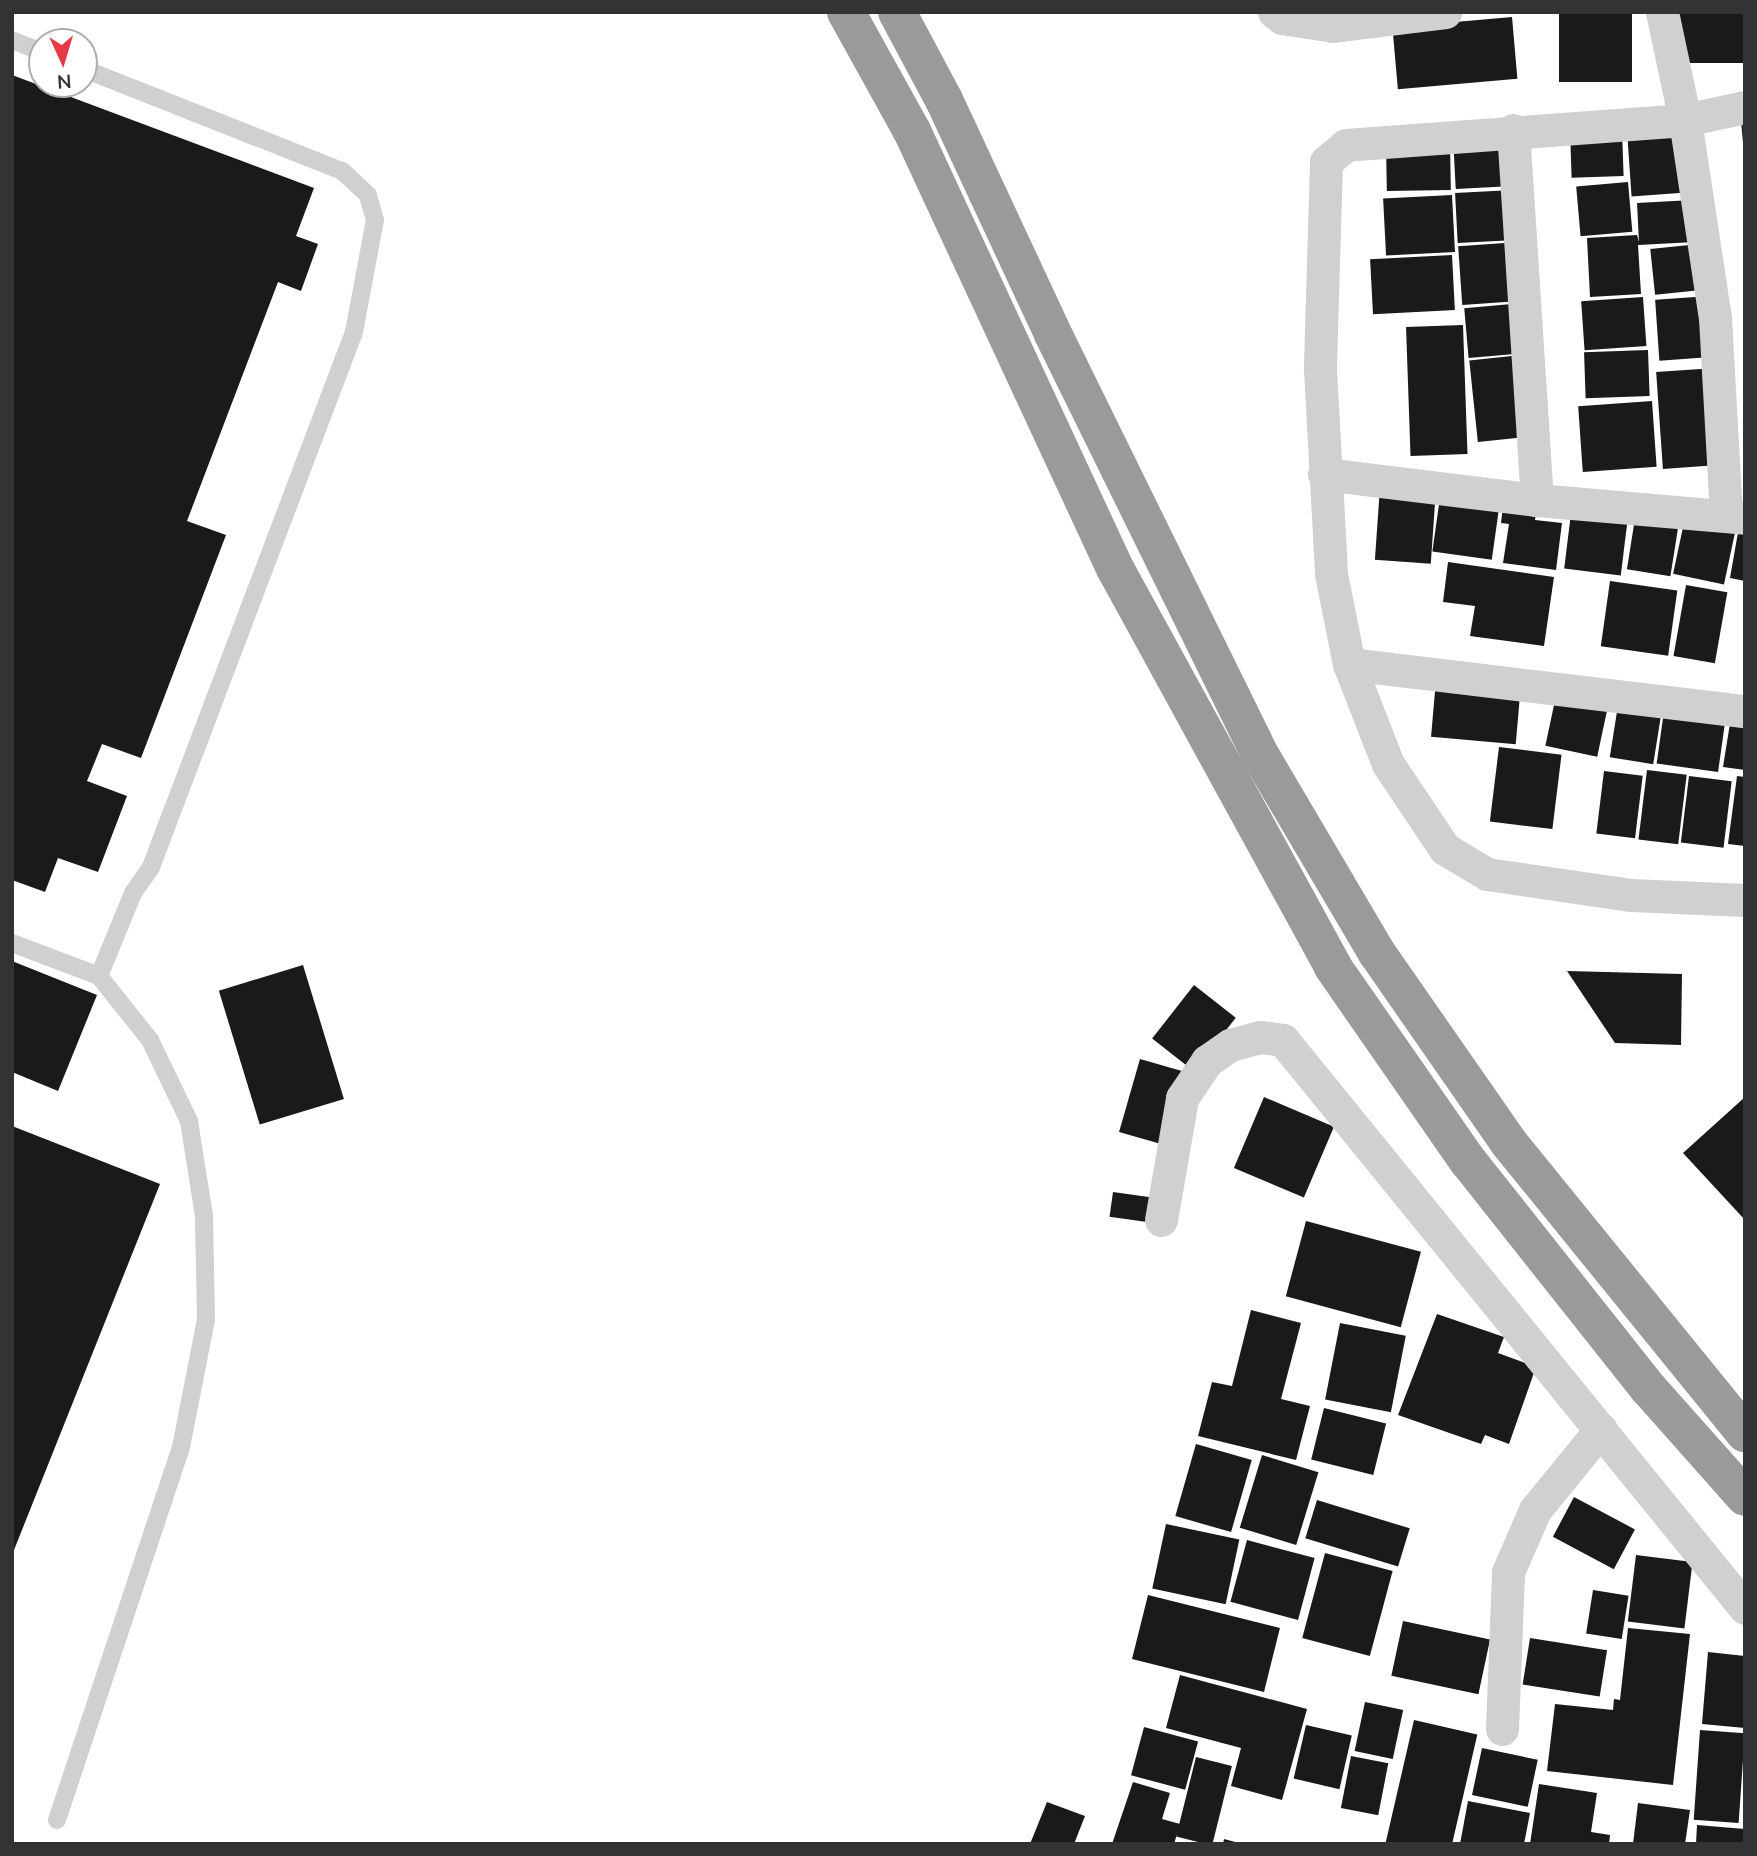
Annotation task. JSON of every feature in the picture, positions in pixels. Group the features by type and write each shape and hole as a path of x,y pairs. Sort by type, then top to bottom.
{"highway":[{"path":"846,12 912,131 1116,570 1223,774 1333,967 1468,1161 1649,1389 1745,1497"},
{"path":"897,12 944,100 1059,347 1262,758 1370,942 1509,1143 1745,1433"}],"street":[{"path":"1274,12 1282,18 1333,26 1445,12"},
{"path":"1324,474 1537,500 1736,516 1715,318 1685,120 1661,12"},
{"path":"1745,107 1685,120 1359,141 1346,145 1326,162 1320,369 1331,574 1349,664 1373,735 1412,805 1445,849 1487,874 1631,895 1745,900"},
{"path":"1513,130 1537,500"},
{"path":"1349,664 1745,711"},
{"path":"1161,1220 1182,1098 1207,1061 1230,1045 1260,1037 1283,1040 1745,1608"},
{"path":"1502,1729 1508,1572 1535,1510 1601,1429"}],"lane":[{"path":"98,75 342,171 368,195 375,220 354,332 151,867 133,892 99,975"},
{"path":"12,943 99,975 150,1040 189,1121 204,1216 206,1320 181,1447 57,1820"}],"building":[{"path":"1559,12 1632,12 1632,82 1559,82"},
{"path":"1674,12 1745,12 1745,63 1674,63"},
{"path":"1512,17 1517,79 1398,89 1392,27"},
{"path":"12,75 28,81 28,98 73,98 314,188 296,236 318,244 301,291 278,282 187,521 226,535 141,758 102,744 87,781 127,796 98,872 58,858 45,892 12,880"},
{"path":"1740,109 1745,109 1745,143 1743,143"},
{"path":"1678,129 1682,193 1632,196 1627,133"},
{"path":"1622,130 1624,176 1572,178 1570,132"},
{"path":"1511,135 1514,186 1456,189 1453,138"},
{"path":"1450,142 1451,190 1387,191 1386,143"},
{"path":"1628,182 1632,232 1581,236 1576,187"},
{"path":"1513,190 1516,240 1458,243 1455,193"},
{"path":"1452,195 1455,252 1386,256 1383,199"},
{"path":"1692,200 1695,242 1638,245 1641,294 1590,297 1587,238 1637,235 1639,242 1637,203"},
{"path":"1519,242 1523,301 1462,305 1458,246"},
{"path":"1699,244 1704,290 1655,295 1650,249"},
{"path":"1452,255 1455,310 1373,314 1370,259"},
{"path":"1710,296 1714,357 1659,361 1655,300"},
{"path":"1643,297 1646,346 1585,350 1581,301"},
{"path":"1523,303 1527,353 1469,358 1464,308"},
{"path":"1463,325 1468,454 1411,456 1406,327"},
{"path":"1648,350 1650,396 1586,398 1584,352"},
{"path":"1521,355 1530,437 1478,442 1469,360"},
{"path":"1715,368 1722,465 1663,469 1656,372"},
{"path":"1652,401 1657,467 1583,472 1578,406"},
{"path":"1380,487 1436,491 1431,564 1375,560"},
{"path":"1441,490 1500,498 1492,560 1432,551"},
{"path":"1504,497 1538,501 1535,520 1562,523 1556,570 1503,563 1509,524 1501,523"},
{"path":"1572,505 1629,512 1621,575 1564,569"},
{"path":"1636,512 1679,519 1670,576 1627,569"},
{"path":"1686,513 1737,524 1724,584 1673,574"},
{"path":"1740,521 1745,522 1745,581 1730,578"},
{"path":"1448,562 1554,577 1544,646 1470,636 1475,606 1443,602"},
{"path":"1610,581 1677,590 1668,656 1601,646"},
{"path":"1686,585 1727,592 1715,663 1673,656"},
{"path":"1436,680 1521,687 1516,744 1431,737"},
{"path":"1557,691 1609,702 1597,757 1545,746"},
{"path":"1619,699 1662,706 1653,764 1610,757"},
{"path":"1665,704 1726,713 1718,772 1657,763"},
{"path":"1732,711 1745,713 1745,770 1723,767"},
{"path":"1499,747 1562,755 1552,829 1490,821"},
{"path":"1647,770 1687,775 1678,844 1638,839"},
{"path":"1604,771 1643,776 1635,838 1596,834"},
{"path":"1689,776 1732,781 1724,848 1681,843"},
{"path":"1737,776 1745,777 1745,846 1728,844"},
{"path":"12,961 97,995 58,1091 12,1072"},
{"path":"303,965 344,1099 260,1125 219,991"},
{"path":"1567,971 1682,974 1681,1045 1615,1043"},
{"path":"1194,985 1236,1018 1194,1071 1152,1039"},
{"path":"1140,1059 1188,1073 1167,1146 1119,1132"},
{"path":"1264,1097 1334,1127 1304,1198 1234,1168"},
{"path":"1745,1097 1745,1220 1683,1153"},
{"path":"12,1126 160,1184 12,1555"},
{"path":"1113,1192 1158,1198 1154,1223 1110,1217"},
{"path":"1306,1221 1421,1252 1401,1327 1286,1296"},
{"path":"1251,1310 1301,1323 1281,1399 1310,1406 1296,1460 1198,1436 1212,1382 1232,1386"},
{"path":"1437,1314 1504,1337 1498,1353 1536,1367 1509,1444 1485,1435 1481,1444 1398,1415"},
{"path":"1340,1323 1406,1336 1391,1412 1325,1400"},
{"path":"1324,1408 1386,1423 1373,1475 1311,1459"},
{"path":"1196,1444 1252,1460 1231,1532 1175,1516"},
{"path":"1262,1455 1318,1472 1296,1545 1240,1528"},
{"path":"1574,1497 1635,1529 1614,1569 1553,1537"},
{"path":"1317,1500 1410,1528 1398,1567 1305,1538"},
{"path":"1166,1524 1239,1540 1226,1604 1152,1589"},
{"path":"1247,1540 1315,1558 1298,1620 1230,1602"},
{"path":"1325,1553 1393,1571 1370,1656 1302,1638"},
{"path":"1636,1555 1693,1562 1684,1628 1628,1622"},
{"path":"1593,1590 1629,1596 1622,1639 1586,1633"},
{"path":"1148,1595 1280,1628 1264,1692 1132,1659"},
{"path":"1403,1621 1490,1640 1478,1694 1391,1676"},
{"path":"1628,1628 1690,1634 1673,1785 1547,1771 1555,1704 1613,1710 1614,1699 1620,1700"},
{"path":"1530,1638 1607,1650 1600,1697 1523,1684"},
{"path":"1708,1652 1745,1656 1745,1728 1702,1724"},
{"path":"1180,1675 1307,1709 1282,1800 1231,1786 1241,1748 1166,1728"},
{"path":"1365,1702 1403,1710 1393,1759 1355,1751"},
{"path":"1414,1720 1477,1735 1452,1844 1385,1844"},
{"path":"1306,1725 1352,1736 1339,1789 1294,1779"},
{"path":"1144,1727 1198,1741 1185,1790 1131,1775"},
{"path":"1700,1730 1745,1733 1739,1823 1694,1820"},
{"path":"1482,1748 1538,1760 1528,1807 1472,1795"},
{"path":"1351,1756 1388,1763 1378,1815 1341,1808"},
{"path":"1196,1757 1232,1766 1212,1844 1176,1837"},
{"path":"1133,1782 1170,1793 1162,1819 1180,1824 1174,1844 1112,1844"},
{"path":"1539,1784 1597,1793 1591,1832 1610,1835 1609,1844 1530,1844"},
{"path":"1468,1801 1530,1813 1524,1844 1460,1844"},
{"path":"1047,1802 1085,1816 1074,1844 1030,1844"},
{"path":"1638,1803 1690,1810 1685,1844 1633,1844"},
{"path":"1697,1825 1745,1829 1745,1844 1696,1844"},
{"path":"1224,1839 1239,1843 1239,1844 1223,1844"}]}
